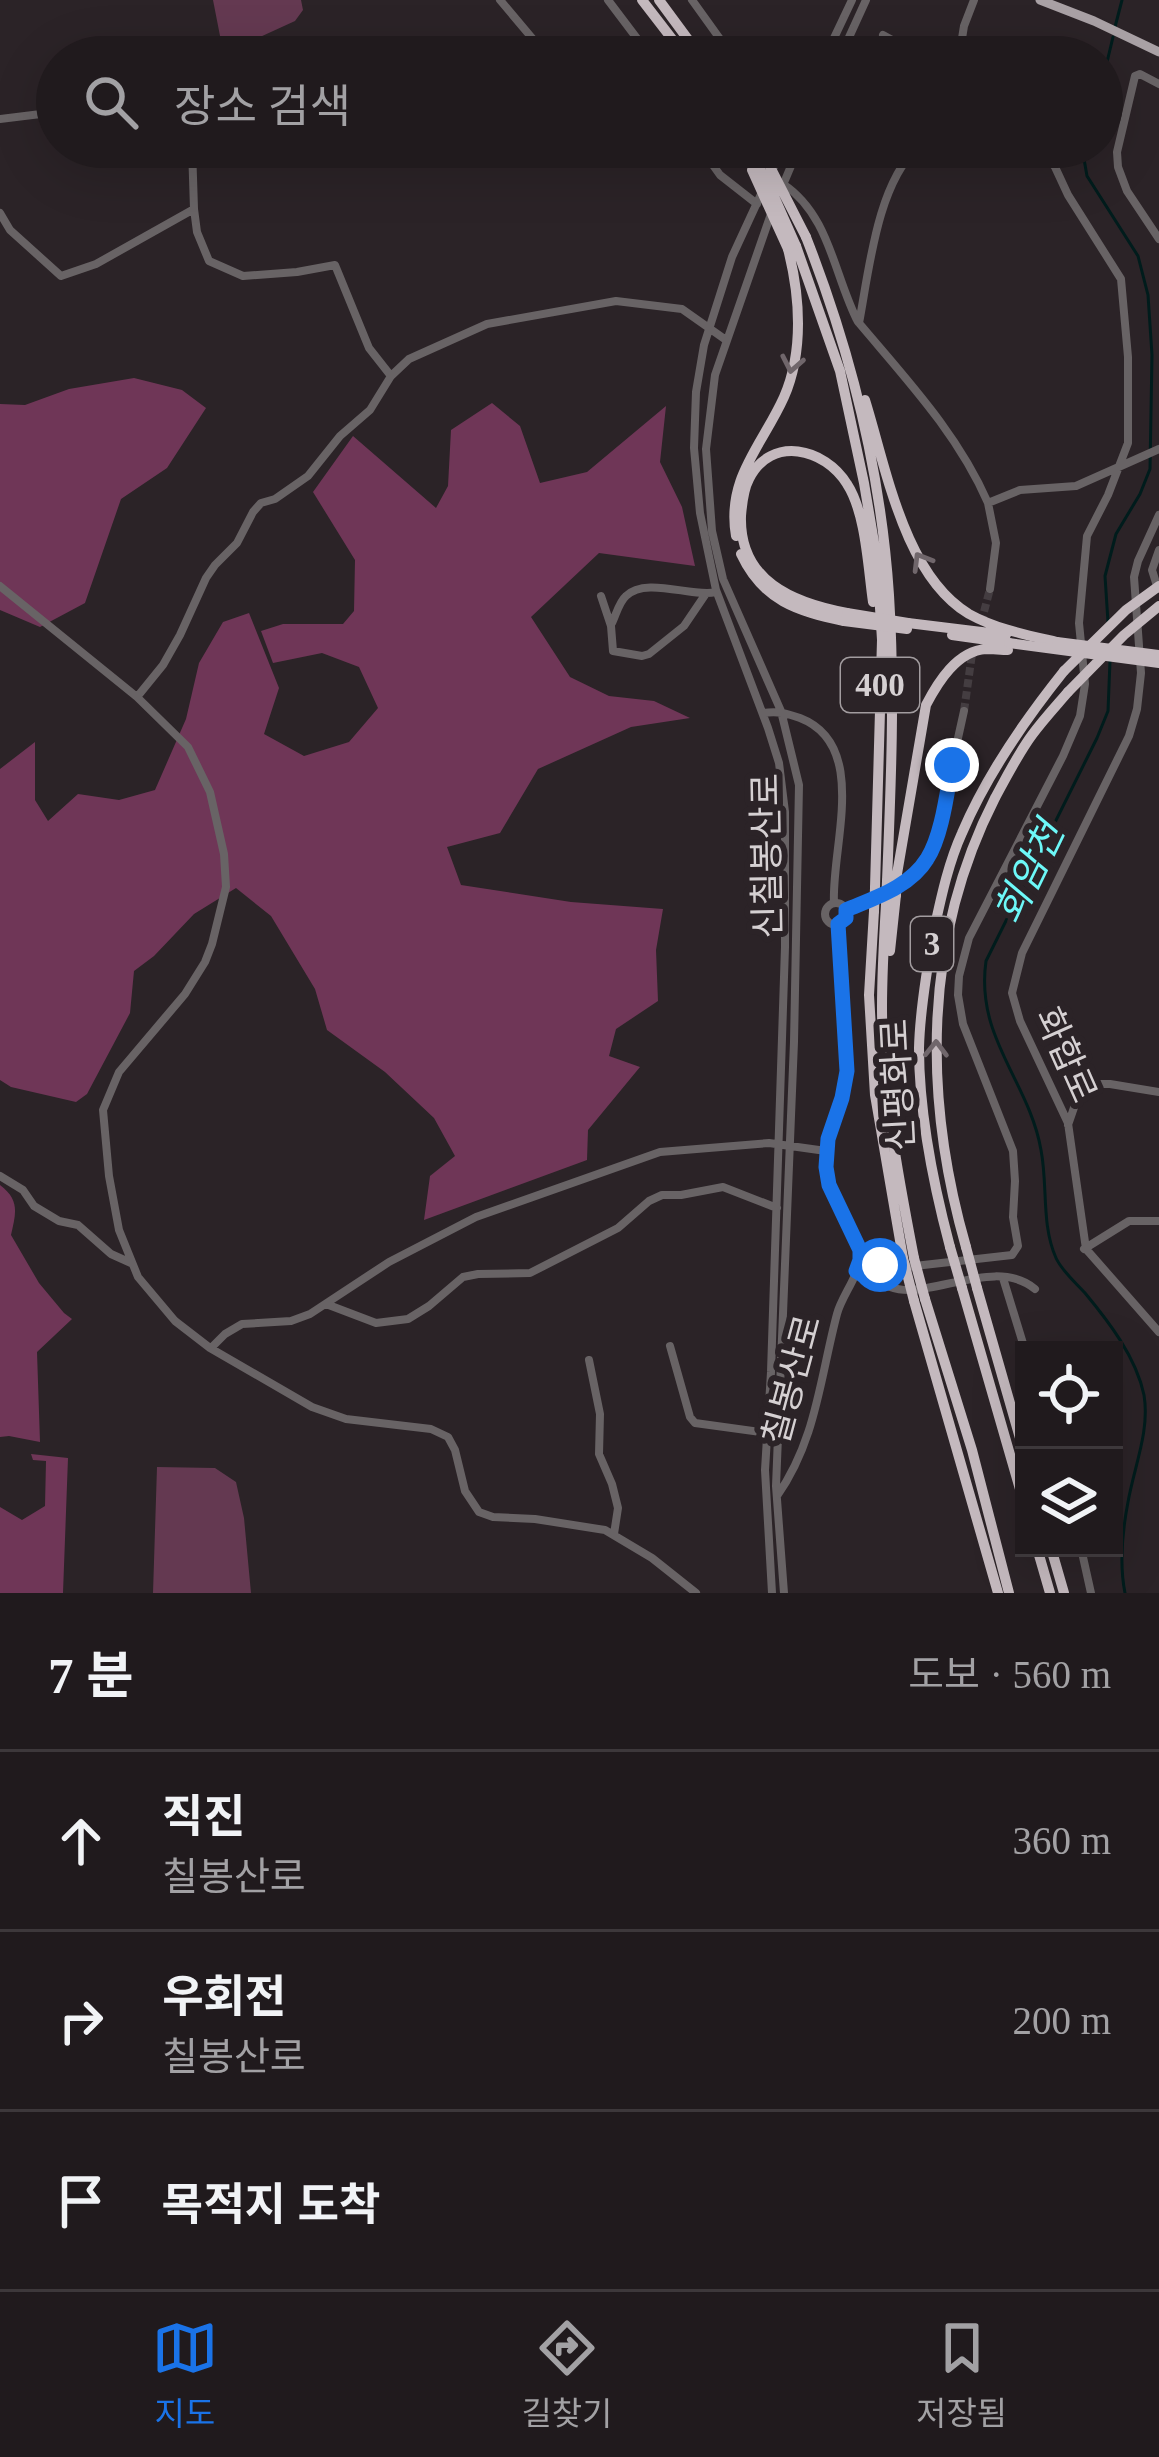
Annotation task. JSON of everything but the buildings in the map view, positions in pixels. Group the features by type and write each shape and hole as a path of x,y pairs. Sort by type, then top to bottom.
{"highway":[{"path":"642,0 670,36"},
{"path":"658,0 685,36"},
{"path":"754,168 797,244 798,303 796,350 786,393 732,505 740,554 755,580 782,602 807,613 1159,659"},
{"name":"400","path":"768,168 840,370 877,560 881,668 875,888 885,903 882,1008 908,1258"},
{"name":"400","path":"797,244 829,295 849,361 872,456 889,592 892,877 869,995 875,1095 908,1258 998,1593"},
{"path":"829,295 854,356 914,552 945,596 1009,640"},
{"path":"846,617 781,592 749,556 741,528 744,494 753,472 772,457 791,451 820,456 847,483 859,513 881,668"},
{"name":"신평화로","path":"1015,1472 950,1247 931,1160 919,1047 938,909 961,835 1014,738 1064,671 1126,610 1159,588"},
{"name":"신평화로","path":"1023,1449 945,1163 936,1089 944,950 966,867 1008,772 1068,692 1159,606"},
{"path":"892,877 926,705 940,680 965,656 1009,640 1058,642 1159,659"},
{"name":"400","path":"920,1300 971,1450 1010,1593"},
{"path":"1040,1557 1050,1593"},
{"path":"1054,1557 1064,1593"}],"main road":[{"path":"1040,0 1159,52"}],"street":[{"path":"500,0 530,36"},
{"path":"608,0 635,36"},
{"path":"692,0 718,36"},
{"path":"835,36 852,0"},
{"path":"850,36 866,0"},
{"path":"963,36 974,0"},
{"path":"1123,127 1136,74 1159,84"},
{"path":"0,118 36,114"},
{"path":"193,168 197,232 208,261 244,276 334,265 369,348 391,376"},
{"path":"715,168 757,204"},
{"name":"신칠봉산로","path":"772,168 732,257 710,326 696,392 694,448 700,513 716,592 779,763 785,812 777,1498 784,1593"},
{"name":"신칠봉산로","path":"772,1593 765,1486 799,785 781,711 723,579 712,531 706,449 715,375 790,168"},
{"path":"859,323 871,258 891,189 902,168"},
{"path":"866,1277 872,1265 897,1268 1017,1251 1013,1151 963,1024 959,976 969,938 1080,716 1085,684 1079,623 1087,536 1128,443 1128,357 1121,279 1055,168"},
{"path":"1119,168 1121,179 1159,239"},
{"path":"783,184 804,200 832,250 859,323 941,422 988,503 996,544 989,589"},
{"path":"0,212 10,230 61,276 96,264 194,209"},
{"path":"137,697 181,635 206,578 237,543 253,512 308,476 340,436 370,410 391,376 409,359 487,324 616,301 682,309 726,340"},
{"path":"988,503 1020,490 1076,486 1159,449"},
{"name":"화합로","path":"1084,1249 1068,1125 1012,993 1032,932 1129,736 1141,674 1134,578 1158,519"},
{"path":"1159,550 1153,570 1159,588"},
{"path":"0,586 137,697 188,747 210,792 224,854 226,887 205,962 185,994 118,1072 103,1109 119,1230 138,1277 175,1321 210,1348 312,1407 346,1419 431,1429 448,1437 465,1492 479,1512 599,1528 652,1558 696,1593"},
{"path":"610,626 632,591 716,592"},
{"path":"601,596 613,651 646,655 684,626 705,595"},
{"path":"846,910 892,890 927,860 964,710"},
{"path":"763,713 781,711 819,728 837,754 842,819 834,903"},
{"path":"834,903 846,910 846,918 838,924 830,923 825,915 834,903"},
{"path":"838,924 847,1071 826,1167 829,1185 860,1250 856,1271 909,1291 1016,1277 1035,1289"},
{"path":"1068,1125 1087,1084 1159,1092"},
{"path":"210,1348 242,1324 291,1321 310,1314 447,1231 589,1176 675,1149 784,1145 826,1151"},
{"path":"0,1176 23,1190 34,1206 59,1221 78,1225 111,1254 133,1263"},
{"path":"326,1304 376,1323 409,1319 463,1277 530,1274 618,1228 662,1195 723,1187 777,1208"},
{"path":"1159,1221 1130,1221 1084,1249 1159,1332"},
{"name":"칠봉산로","path":"777,1498 799,1462 813,1422 836,1318 856,1271"},
{"path":"1003,1278 1022,1341"},
{"path":"670,1346 692,1420 699,1425 767,1433"},
{"path":"589,1360 600,1414 599,1454 618,1508 614,1534"},
{"path":"1083,1557 1091,1593"}],"shaded area":[{"path":"213,0 301,0 303,10 295,21 262,36 220,36"},
{"path":"134,378 182,390 206,408 167,468 121,499 85,603 40,627 0,610 0,404 25,405 69,389"},
{"path":"492,403 520,426 540,483 587,472 666,406 660,462 682,507 695,566 599,553 531,617 570,677 609,696 654,701 690,718 631,727 538,769 500,833 447,847 461,885 571,902 663,909 656,950 658,1001 616,1029 609,1056 640,1067 588,1130 587,1160 424,1220 430,1176 455,1156 434,1118 385,1072 327,1030 315,989 271,916 236,888 194,914 134,971 130,1013 87,1094 76,1102 11,1087 0,1080 0,769 35,742 35,800 48,821 78,794 119,800 155,790 186,719 199,663 223,622 249,613 279,688 264,734 304,756 349,742 378,708 359,667 322,653 273,663 261,631 283,624 343,624 354,611 355,560 313,492 353,436 436,508 448,486 451,430"},
{"path":"0,1185 15,1207 11,1235 39,1283 72,1319 37,1352 40,1442 0,1437"},
{"path":"31,1454 68,1458 63,1593 0,1593 0,1507 22,1520 45,1506 46,1461 33,1460"},
{"path":"157,1467 215,1468 236,1482 251,1593 153,1593"}],"waterway":[{"name":"회암천","path":"1115,27 1122,0"},
{"name":"회암천","path":"1086,168 1138,256 1148,295 1152,355 1150,469 1116,534 1105,576 1108,622"},
{"name":"회암천","path":"1110,661 1108,711 986,961 985,988 995,1036 1035,1125 1048,1232 1056,1258 1121,1341 1144,1395 1143,1435 1123,1537 1125,1593"}],"tunnel":[{"path":"981,623 990,589"},
{"path":"964,711 972,654"}],"route":[{"path":"880,1265 872,1265 866,1277 856,1271 860,1250 829,1185 826,1167 828,1139 847,1071 838,924 846,918 846,910 892,890 927,860 952,765"}]}
